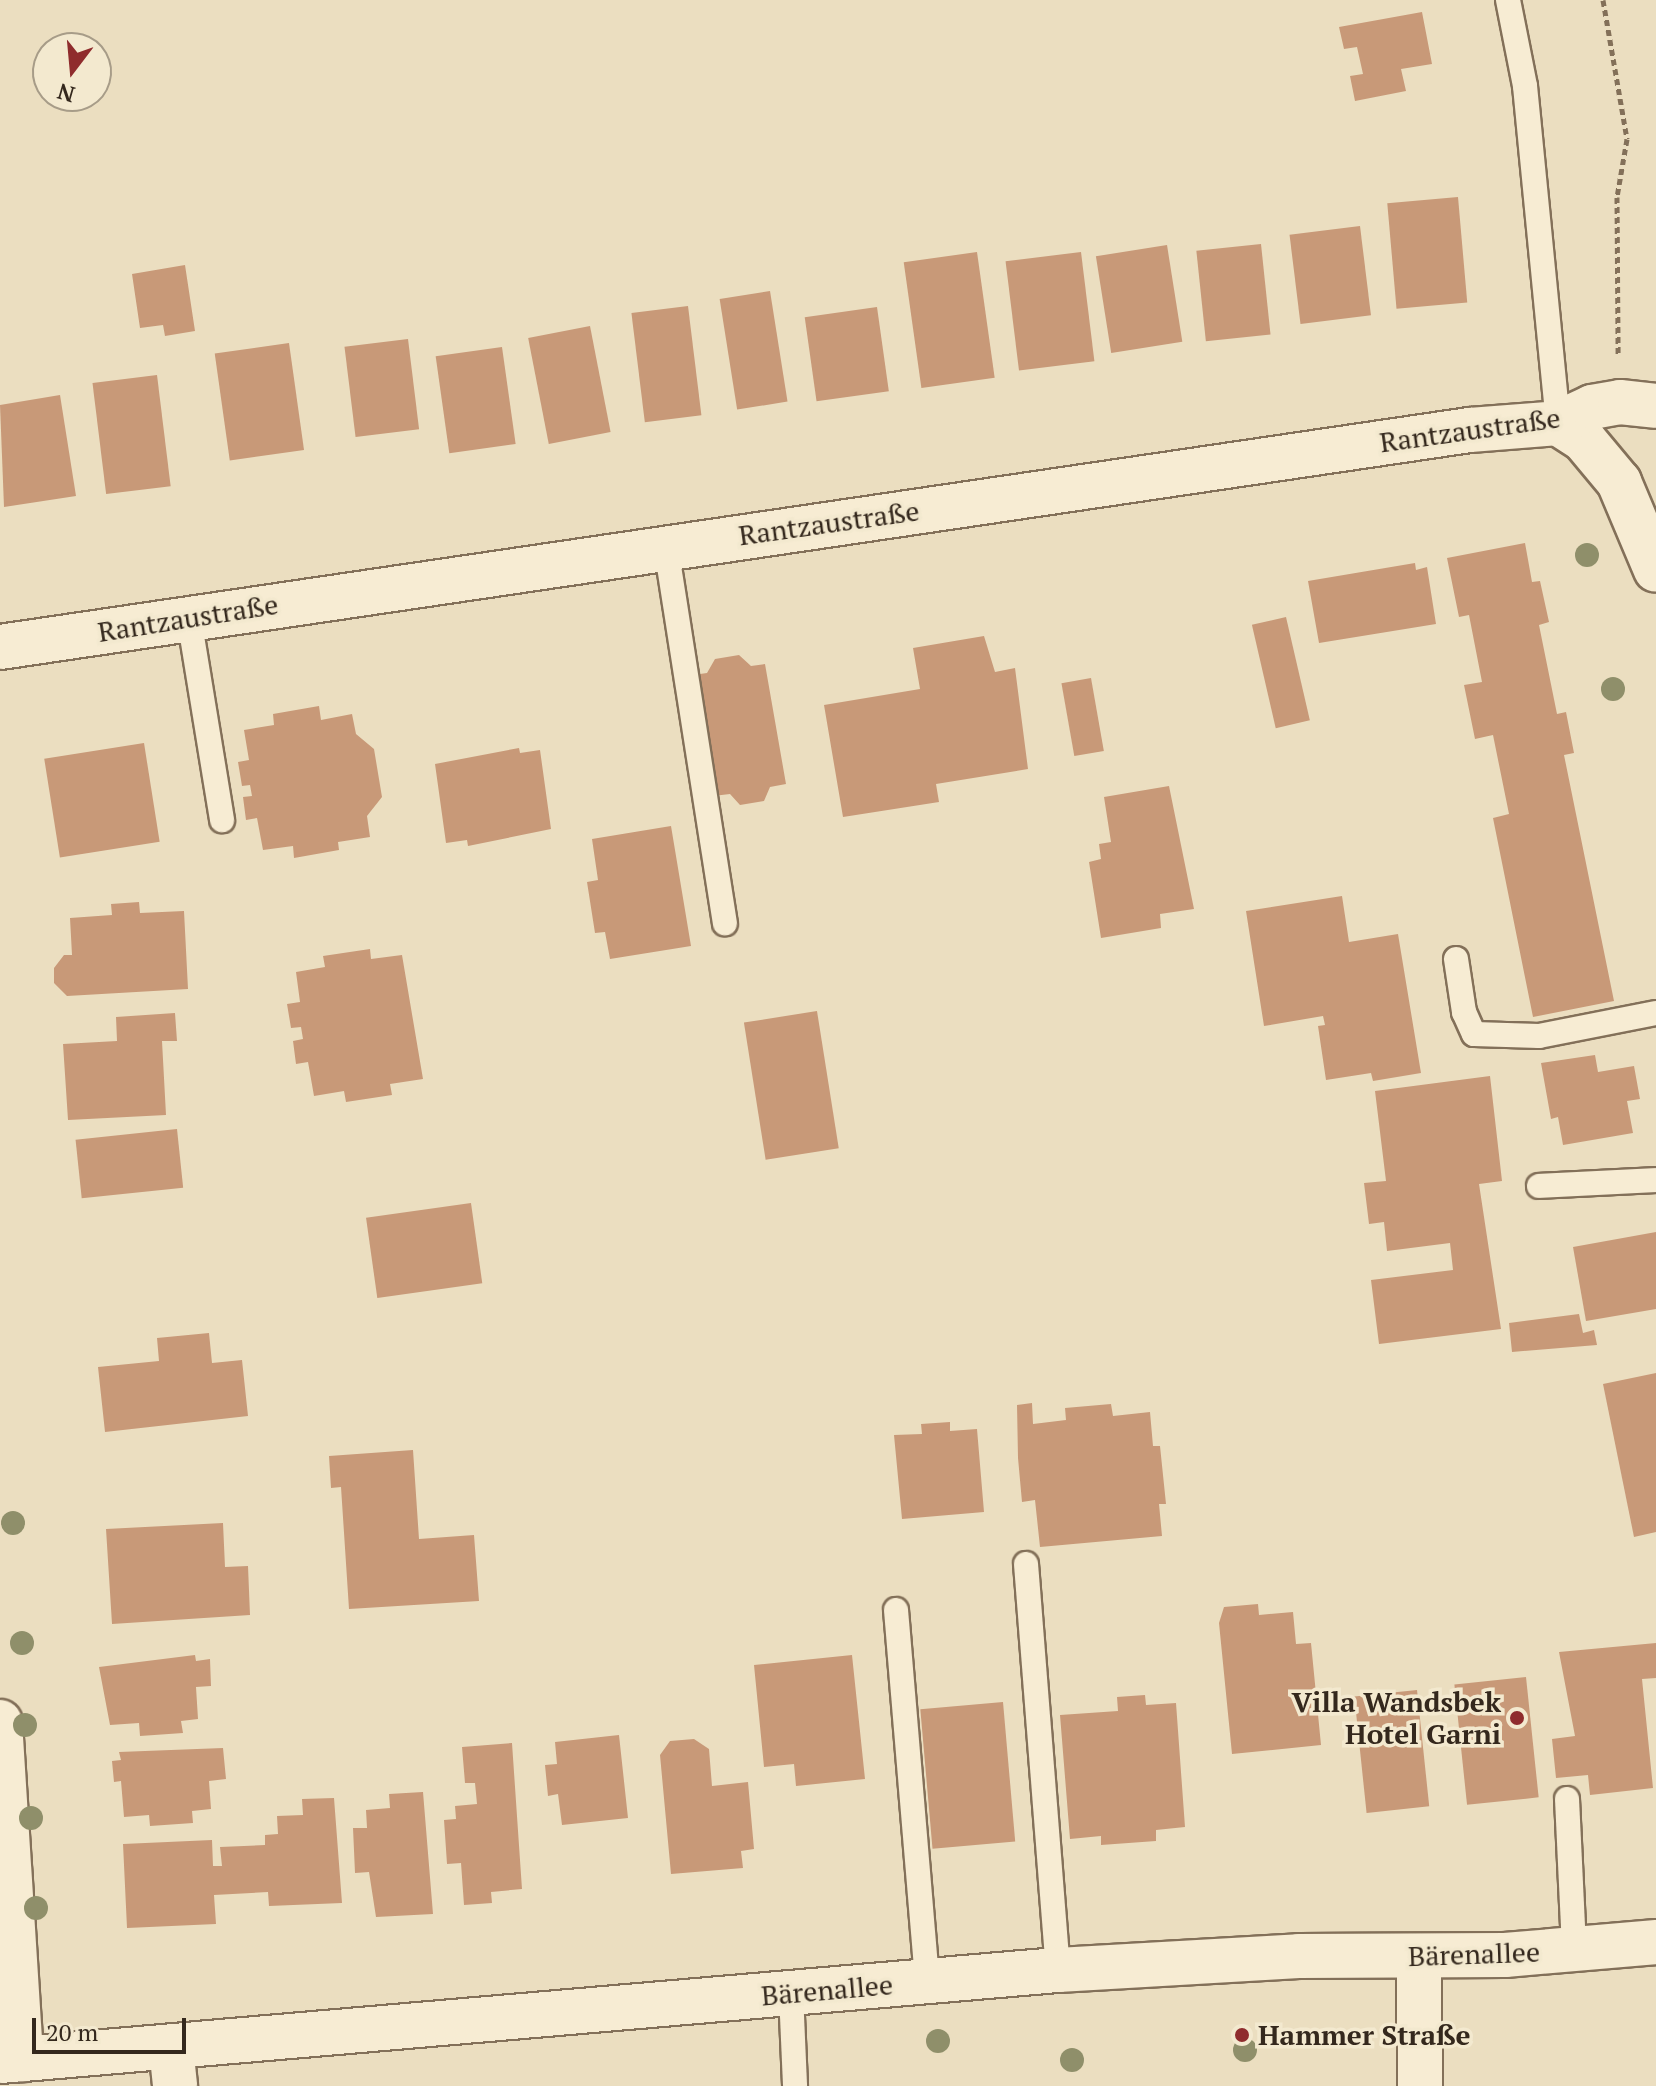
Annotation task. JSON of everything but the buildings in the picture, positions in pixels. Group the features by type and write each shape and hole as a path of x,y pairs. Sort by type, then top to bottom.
{"street":[{"name":"Rantzaustraße","path":"0,647 1470,430 1558,423 1592,407 1620,402 1656,406"},
{"path":"1558,423 1584,440 1619,482 1656,570"},
{"path":"0,1722 10,2060"},
{"name":"Bärenallee","path":"10,2060 173,2066 791,1993 1058,1970 1299,1956 1419,1958 1656,1942"},
{"path":"1419,1958 1420,2086"}],"lane":[{"path":"1508,0 1525,86 1558,423"},
{"path":"666,547 725,923"},
{"path":"189,618 222,820"},
{"path":"1456,959 1464,1012 1474,1034 1539,1036 1656,1013"},
{"path":"1539,1186 1656,1180"},
{"path":"1026,1564 1058,1970"},
{"path":"896,1610 927,1982"},
{"path":"1567,1799 1574,1949"},
{"path":"791,1993 795,2086"}],"path":[{"path":"1603,0 1627,139 1617,197 1619,368"}],"place":[{"name":"Villa Wandsbek Hotel Garni","path":"1517,1718"},
{"name":"Hammer Straße","path":"1242,2035"}]}
